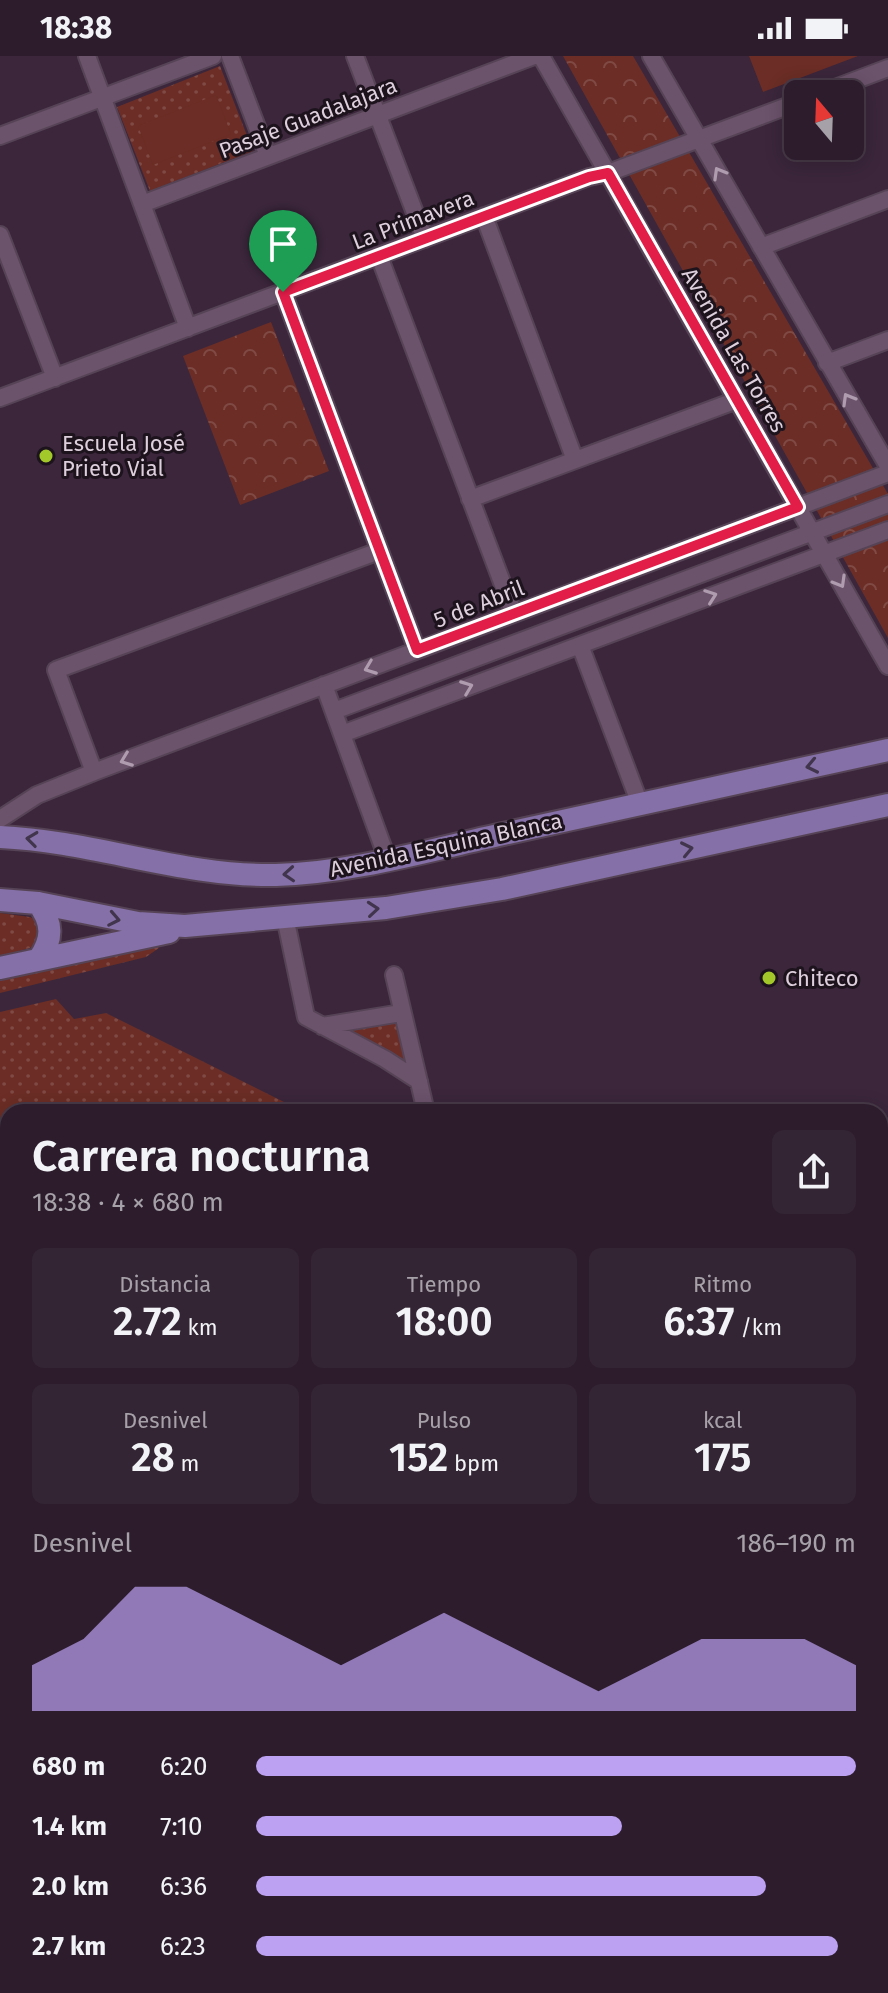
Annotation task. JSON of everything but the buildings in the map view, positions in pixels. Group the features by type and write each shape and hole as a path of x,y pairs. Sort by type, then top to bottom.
{"main road":[{"name":"Avenida Esquina Blanca","path":"0,837 39,840 210,870 253,874 310,872 888,750"},
{"name":"Avenida Esquina Blanca","path":"0,900 38,903 138,923 185,926 285,917 455,898 888,805"},
{"path":"38,903 48,919 51,932 39,959"},
{"path":"0,968 159,935 185,926"}],"street":[{"path":"87,56 188,328"},
{"path":"0,136 213,56"},
{"path":"230,56 268,156"},
{"path":"355,56 425,239"},
{"name":"Pasaje Guadalajara","path":"142,204 534,56"},
{"name":"Avenida Las Torres","path":"541,56 888,666"},
{"path":"651,56 888,466"},
{"path":"856,80 888,68"},
{"name":"La Primavera","path":"0,398 589,177 608,173 784,107"},
{"path":"761,247 888,199"},
{"path":"484,216 575,460"},
{"path":"0,235 55,378"},
{"path":"379,256 514,614"},
{"path":"283,292 417,650"},
{"path":"827,363 888,340"},
{"path":"470,499 737,400"},
{"name":"5 de Abril","path":"0,819 37,795 94,772 888,473"},
{"path":"334,711 888,504"},
{"path":"342,734 888,530"},
{"path":"94,772 56,670 379,551"},
{"path":"580,645 640,804"},
{"path":"324,685 387,858"},
{"path":"285,917 306,1017 419,1081"},
{"path":"394,975 424,1104"},
{"path":"322,1026 401,1013"}],"green space":[{"path":"563,56 633,56 888,494 888,638"},
{"path":"749,56 858,56 795,80 784,80 784,84 763,92"},
{"path":"220,66 253,151 150,191 117,107"},
{"path":"216,95 231,134 153,165 138,126"},
{"path":"271,322 329,471 240,505 183,356"},
{"path":"0,913 30,917 42,923 39,942 30,948 0,956"},
{"path":"154,938 159,948 146,957 0,993 0,975"},
{"path":"56,999 74,1019 106,1013 288,1104 0,1104 0,1012"},
{"path":"397,1020 410,1068 340,1030"}],"place":[{"name":"Escuela José Prieto Vial","path":"46,456"},
{"name":"Chiteco","path":"769,978"}],"route":[{"path":"608,173 798,507 417,650 283,292 589,177 608,173"}]}
